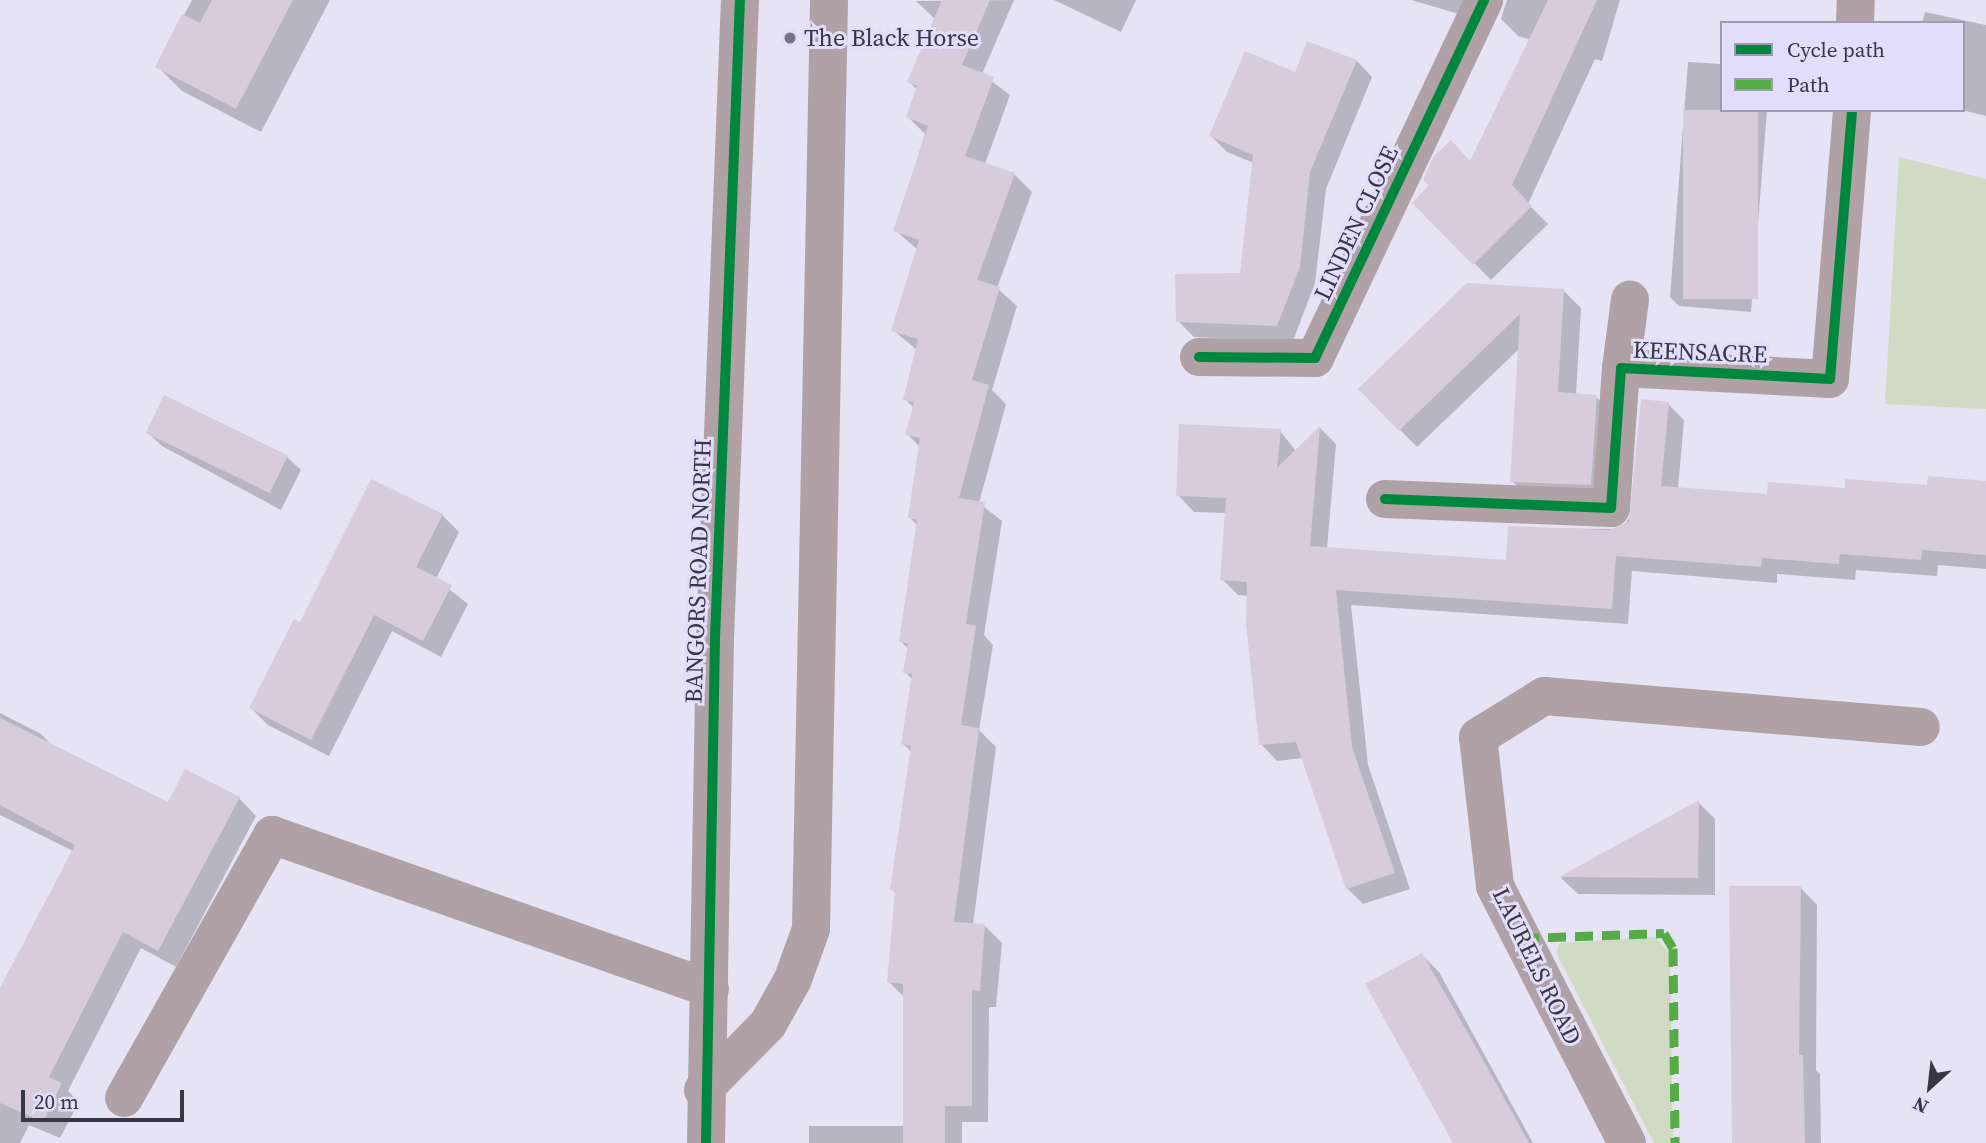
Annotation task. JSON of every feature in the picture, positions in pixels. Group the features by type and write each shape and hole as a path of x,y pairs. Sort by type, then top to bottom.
{"street":[{"name":"BANGORS ROAD NORTH","path":"706,1143 704,1090 710,988 715,638 740,0"},
{"path":"704,1090 768,1024 793,979 811,929 829,0"},
{"name":"LINDEN CLOSE","path":"1199,357 1315,358 1485,0"},
{"path":"1855,21 1856,0"},
{"name":"KEENSACRE","path":"1621,368 1830,379 1852,112"},
{"name":"KEENSACRE","path":"1385,499 1611,508 1621,368 1630,300"},
{"name":"LAURELS ROAD","path":"1627,1143 1495,886 1478,737 1544,696 1921,727"},
{"path":"124,1098 272,835 710,988"}],"green space":[{"path":"1899,157 1986,179 1986,409 1885,404"},
{"path":"1656,937 1670,954 1673,1143 1654,1143 1556,953 1560,943"}],"building":[{"path":"212,0 293,0 236,109 155,67 182,14 200,23"},
{"path":"942,0 990,0 962,65 994,77 965,156 1015,173 977,280 1000,287 972,380 989,385 959,498 985,502 966,624 976,626 961,725 979,728 954,922 985,924 980,991 972,990 972,1106 945,1106 945,1143 903,1143 903,984 887,982 895,891 890,890 911,746 901,744 912,674 903,673 908,643 899,642 917,520 908,518 920,438 905,435 914,402 903,400 918,339 891,331 919,240 893,231 928,126 906,117 917,86 907,82"},
{"path":"1548,0 1597,0 1512,185 1532,206 1473,265 1412,203 1429,185 1423,180 1434,156 1451,140 1470,161"},
{"path":"1307,41 1357,60 1310,172 1300,267 1277,326 1176,322 1175,274 1240,273 1253,155 1209,136 1245,51 1295,72"},
{"path":"1683,110 1758,112 1758,299 1683,299"},
{"path":"1467,283 1564,289 1558,392 1597,395 1591,485 1510,482 1520,314 1399,431 1358,389"},
{"path":"164,395 288,455 270,493 146,433"},
{"path":"1641,399 1669,402 1661,486 1767,494 1768,482 1845,488 1845,479 1927,485 1928,476 1986,481 1986,555 1922,550 1921,560 1840,554 1839,564 1762,558 1761,567 1616,556 1612,609 1336,590 1352,747 1395,873 1346,889 1296,742 1259,745 1246,623 1247,582 1220,580 1226,498 1176,496 1179,424 1281,429 1277,468 1320,426 1310,546 1506,560 1508,526 1610,530 1629,521"},
{"path":"371,479 443,514 416,567 452,585 423,641 374,615 311,740 249,708 294,619 300,622"},
{"path":"0,718 168,802 185,769 240,797 158,951 123,932 49,1077 62,1083 43,1122 0,1103 0,988 75,845 0,805"},
{"path":"1699,800 1698,878 1559,877"},
{"path":"1729,886 1801,886 1799,1055 1803,1055 1805,1143 1732,1143"},
{"path":"1422,953 1529,1143 1453,1143 1365,984"}],"marked path":[{"path":"1521,938 1664,933 1673,948 1675,1143"}],"cycle path":[{"path":"706,1143 715,638 740,0"},
{"path":"1199,357 1315,358 1484,0"},
{"path":"1385,499 1611,508 1621,368 1830,379 1852,112"}],"place":[{"name":"The Black Horse","path":"790,38"}]}
